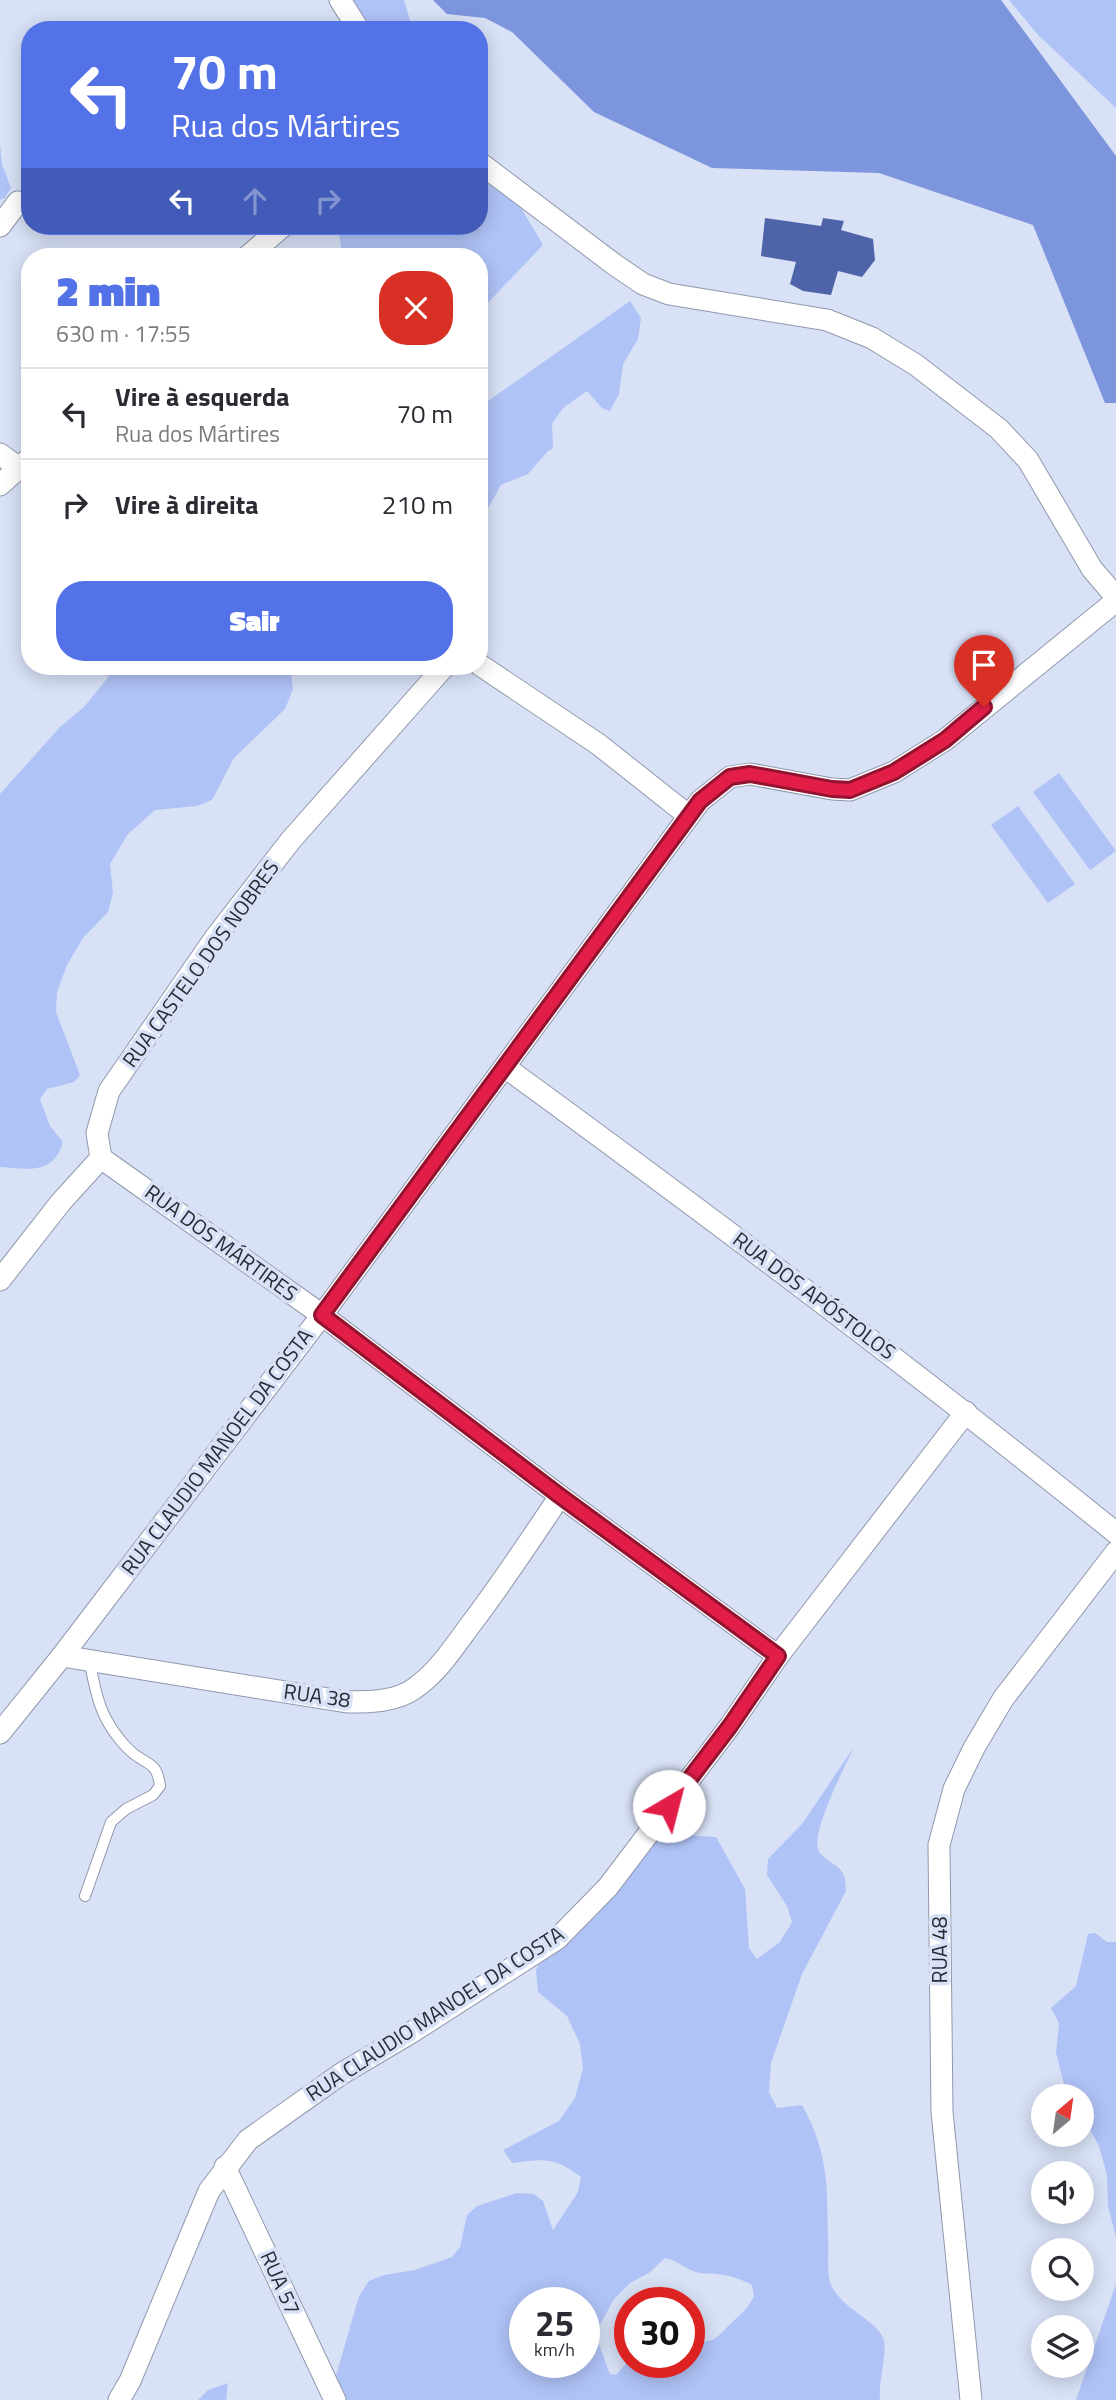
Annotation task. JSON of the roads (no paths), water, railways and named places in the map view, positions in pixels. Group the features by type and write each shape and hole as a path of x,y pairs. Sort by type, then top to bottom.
{"street":[{"path":"340,0 353,21"},
{"path":"488,169 643,284 669,294 827,320 872,338 916,365 999,429 1028,460 1092,569 1116,599"},
{"path":"0,226 18,202"},
{"path":"257,248 272,235"},
{"path":"0,454 21,462"},
{"path":"0,485 21,466"},
{"name":"RUA CLAUDIO MANOEL DA COSTA","path":"0,1733 62,1656 322,1315 700,801 730,777 750,774 850,790 894,772 945,740 1116,599"},
{"path":"488,670 598,744 689,816"},
{"name":"RUA CASTELO DOS NOBRES","path":"101,1158 97,1133 109,1091 215,938 291,840 437,675"},
{"name":"RUA DOS APÓSTOLOS","path":"505,1067 690,1202 965,1412 1116,1533"},
{"path":"0,1280 61,1202 101,1158"},
{"name":"RUA DOS MÁRTIRES","path":"101,1158 322,1315 560,1496 778,1656"},
{"name":"RUA CLAUDIO MANOEL DA COSTA","path":"119,2400 130,2381 209,2191 248,2140 341,2074 557,1939 608,1887 730,1726 778,1656 965,1412"},
{"name":"RUA 38","path":"62,1656 347,1702 373,1702 396,1696 413,1690 441,1665 507,1576 560,1496"},
{"name":"RUA 48","path":"971,2400 942,2112 939,1845 954,1789 998,1707 1116,1552"},
{"name":"RUA 57","path":"225,2167 335,2400"}],"lane":[{"path":"86,1896 111,1822 126,1809 153,1795 160,1786 159,1774 153,1765 132,1753 109,1724 96,1691 89,1660"}]}
